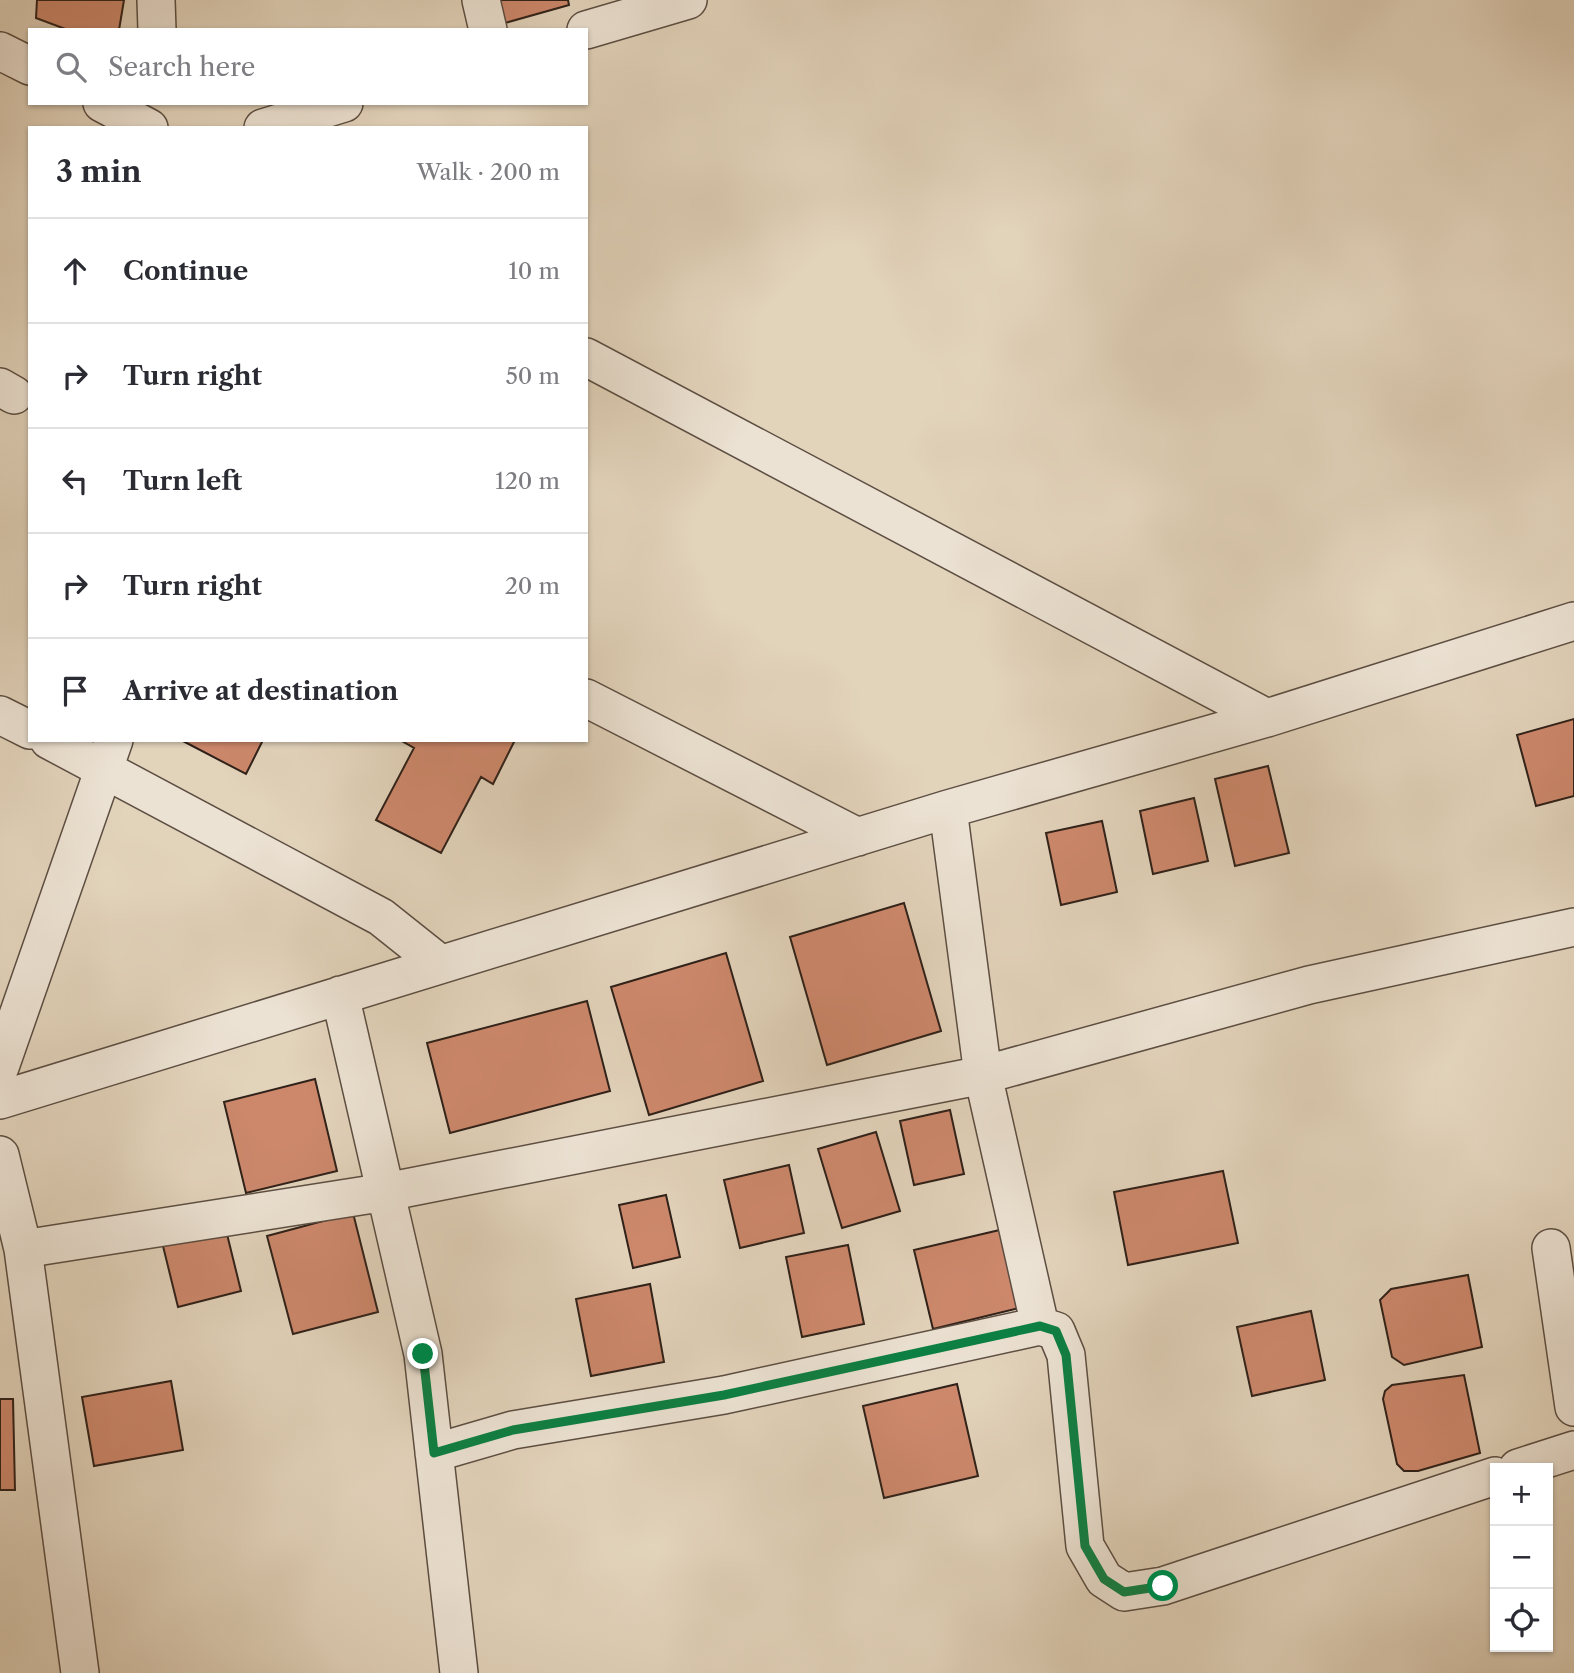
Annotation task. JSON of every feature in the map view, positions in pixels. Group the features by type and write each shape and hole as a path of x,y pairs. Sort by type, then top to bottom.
{"street":[{"path":"156,0 157,28"},
{"path":"481,0 488,28"},
{"path":"588,29 688,0"},
{"path":"0,51 28,65"},
{"path":"106,105 145,126"},
{"path":"159,105 160,126"},
{"path":"269,126 338,105"},
{"path":"588,358 1267,718"},
{"path":"0,1100 858,836 1267,718 1574,621"},
{"path":"588,699 858,836"},
{"path":"0,715 28,729"},
{"path":"57,742 109,755 381,917 440,964"},
{"path":"0,1067 109,755"},
{"path":"948,809 982,1075 1040,1326"},
{"path":"23,1249 386,1192 982,1075 1309,985 1574,927"},
{"path":"340,995 423,1354 459,1673"},
{"path":"0,1155 23,1249 80,1673"},
{"path":"1551,1248 1574,1406"},
{"path":"434,1453 513,1430 724,1395 1040,1326 1056,1331 1066,1355 1085,1546 1104,1579 1124,1592 1163,1586 1490,1478"},
{"path":"1534,1463 1574,1450"}],"building":[{"path":"37,0 124,0 119,28 63,28 36,18"},
{"path":"499,0 568,0 569,5 505,23"},
{"path":"1574,719 1574,796 1536,806 1517,735"},
{"path":"185,742 262,742 246,774"},
{"path":"404,742 514,742 493,784 481,777 441,853 376,820 414,748"},
{"path":"1268,766 1289,853 1235,866 1215,779"},
{"path":"1194,798 1208,861 1153,874 1140,811"},
{"path":"1102,821 1117,892 1061,905 1046,833"},
{"path":"904,903 941,1031 827,1065 790,937"},
{"path":"726,953 763,1081 649,1115 611,987"},
{"path":"587,1001 610,1091 450,1133 427,1043"},
{"path":"315,1079 337,1171 246,1193 224,1102"},
{"path":"950,1110 964,1174 914,1185 900,1121"},
{"path":"876,1132 900,1211 842,1228 818,1149"},
{"path":"789,1165 804,1233 740,1248 724,1180"},
{"path":"1223,1171 1238,1243 1128,1265 1114,1192"},
{"path":"666,1195 680,1257 633,1268 619,1205"},
{"path":"353,1213 378,1312 293,1334 267,1236"},
{"path":"225,1226 241,1291 178,1307 162,1242"},
{"path":"1004,1229 1023,1307 933,1329 914,1250"},
{"path":"848,1245 864,1324 802,1337 786,1257"},
{"path":"1468,1275 1482,1347 1404,1365 1392,1357 1380,1300 1391,1289"},
{"path":"650,1284 664,1362 591,1376 576,1299"},
{"path":"1311,1311 1325,1380 1252,1396 1237,1327"},
{"path":"1464,1375 1480,1453 1418,1471 1404,1471 1397,1464 1383,1399 1385,1391 1392,1385"},
{"path":"171,1381 183,1450 94,1466 82,1397"},
{"path":"957,1384 978,1476 884,1498 863,1406"},
{"path":"0,1399 13,1399 15,1490 0,1490"}],"route":[{"path":"423,1354 434,1453 513,1430 724,1395 1040,1326 1056,1331 1066,1355 1085,1546 1104,1579 1124,1592 1163,1586"}]}
